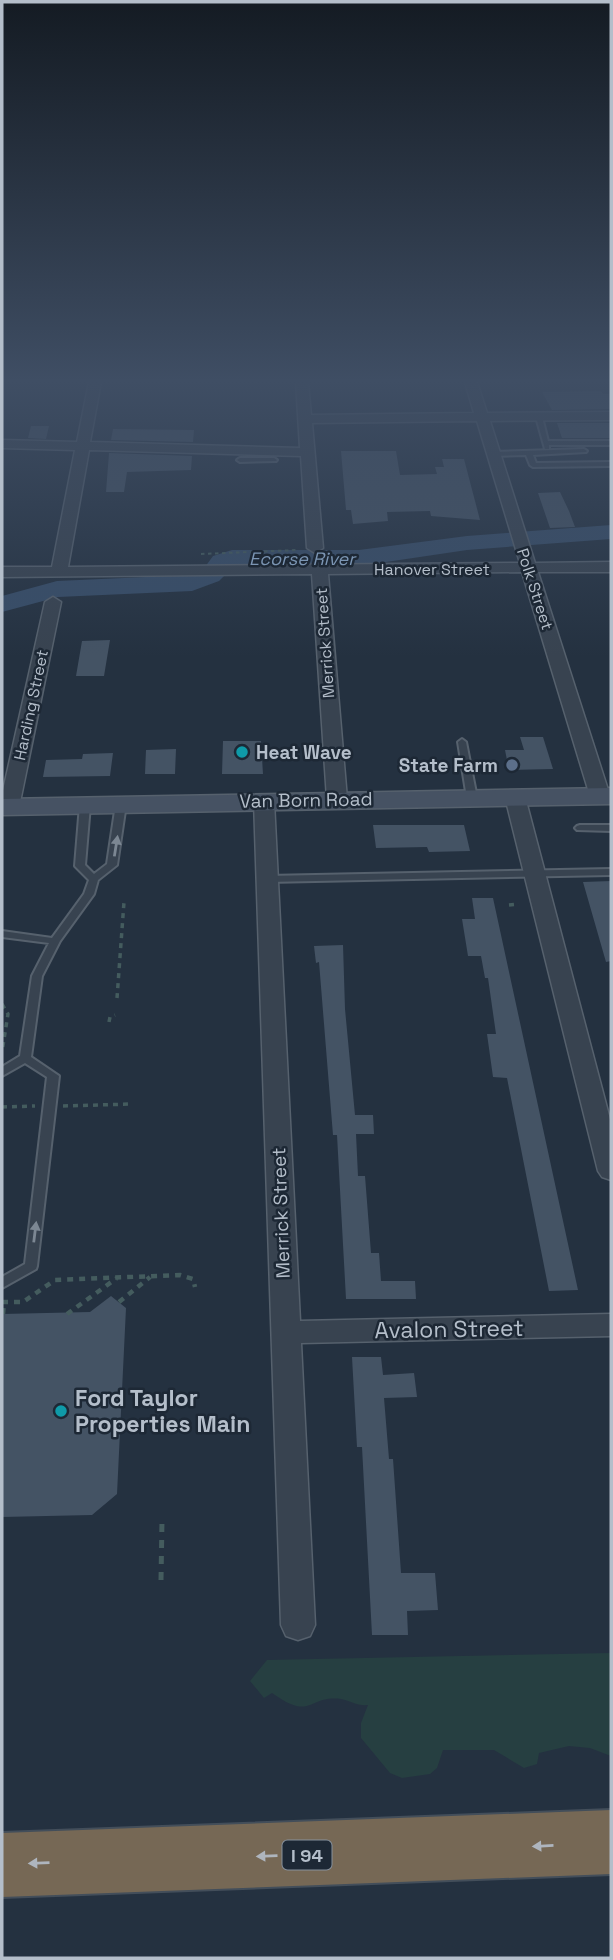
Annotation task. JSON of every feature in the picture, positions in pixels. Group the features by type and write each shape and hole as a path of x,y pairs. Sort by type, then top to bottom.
{"highway":[{"name":"I 94","path":"2,1865 611,1842"}],"main road":[{"name":"Van Born Road","path":"5,807 606,796"}],"street":[{"path":"60,571 77,473"},
{"path":"309,473 315,547"},
{"name":"Polk Street","path":"498,473 606,796"},
{"name":"Hanover Street","path":"2,572 195,563 231,570 611,567"},
{"name":"Merrick Street","path":"320,569 337,799"},
{"name":"Harding Street","path":"5,807 53,602"},
{"path":"515,797 611,1171"},
{"name":"Merrick Street","path":"264,801 298,1625"},
{"name":"Avalon Street","path":"286,1332 611,1325"}],"lane":[{"path":"462,742 472,798"},
{"path":"25,1058 37,976 55,942 78,912 94,879 112,865 121,804"},
{"path":"85,805 80,866 94,879"},
{"path":"580,828 611,828"},
{"path":"267,879 611,872"},
{"path":"2,934 55,942"},
{"path":"2,1072 25,1058"},
{"path":"2,1283 31,1266 53,1076 25,1058"}],"path":[{"path":"195,563 220,551 315,547"},
{"path":"117,998 124,902"},
{"path":"509,905 519,904"},
{"path":"2,1004 8,1014 2,1052"},
{"path":"109,1022 110,1017 116,1015"},
{"path":"3,1314 3,1302 23,1302 55,1280 186,1275 192,1279 195,1287"},
{"path":"119,1303 151,1276"},
{"path":"67,1314 117,1277"},
{"path":"161,1580 162,1520"}],"green space":[{"path":"611,1653 611,1756 590,1748 569,1746 539,1753 537,1764 524,1768 494,1750 443,1750 437,1768 430,1774 402,1778 390,1773 361,1738 361,1723 368,1705 330,1699 303,1707 295,1706 272,1693 264,1698 250,1681 267,1660"}],"building":[{"path":"107,473 127,473 124,492 106,492"},
{"path":"343,473 468,473 480,520 431,516 430,511 387,512 388,521 353,524 351,510 346,510"},
{"path":"560,492 575,527 550,528 538,493"},
{"path":"110,640 104,676 76,676 82,641"},
{"path":"520,737 543,737 553,769 509,770 505,750 524,750"},
{"name":"Heat Wave","path":"223,741 261,741 263,774 222,774"},
{"path":"176,749 175,774 145,774 146,750"},
{"path":"113,753 110,776 43,777 46,760 82,759 83,754"},
{"path":"373,825 464,825 470,851 429,852 427,847 376,848"},
{"path":"611,881 611,961 606,962 583,882"},
{"path":"472,898 493,898 578,1290 549,1291 507,1078 493,1077 487,1034 496,1034 488,978 485,978 481,956 468,956 462,919 475,919"},
{"path":"343,945 345,1009 355,1115 373,1115 374,1134 356,1134 358,1176 365,1176 371,1253 379,1253 381,1281 415,1281 416,1299 346,1299 337,1135 333,1135 319,962 316,963 314,946"},
{"name":"Ford Taylor Properties Main","path":"111,1296 126,1308 117,1494 92,1515 2,1517 2,1314 90,1312"},
{"path":"352,1357 381,1357 383,1375 414,1373 417,1397 384,1398 389,1459 393,1459 401,1573 435,1573 438,1610 407,1611 408,1635 372,1635 362,1447 357,1447"}],"waterway":[{"name":"Ecorse River","path":"2,604 57,589 192,583 210,576 218,570 222,561 232,558 359,558 467,543 611,532"}],"place":[{"name":"Heat Wave","path":"242,752"},
{"name":"State Farm","path":"512,765"},
{"name":"Ford Taylor Properties Main","path":"61,1411"}]}
